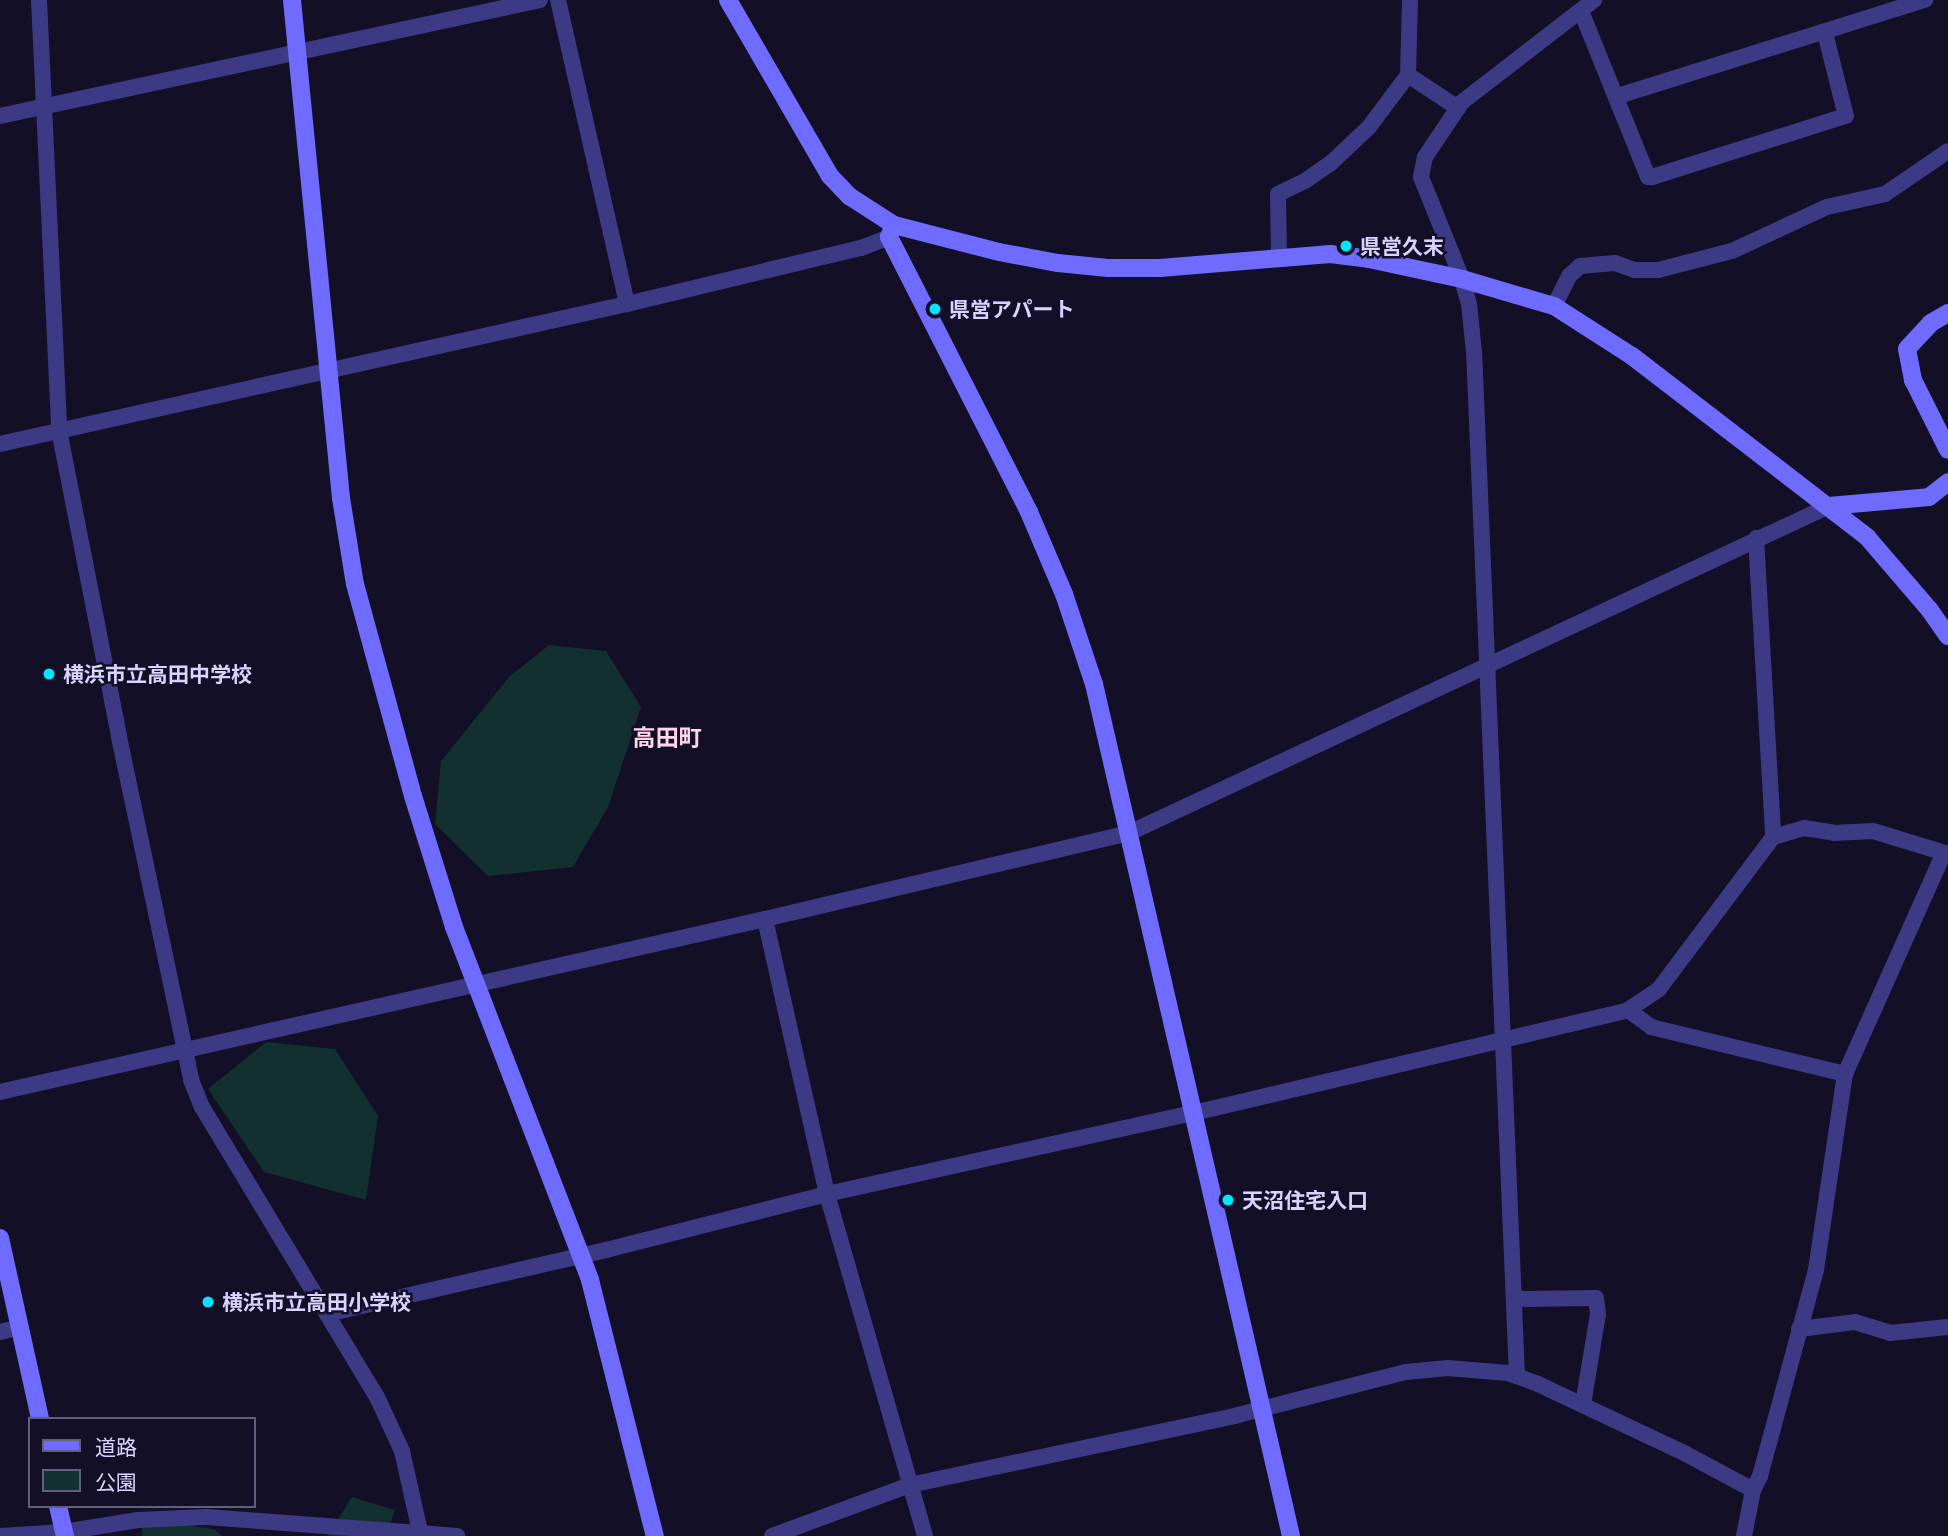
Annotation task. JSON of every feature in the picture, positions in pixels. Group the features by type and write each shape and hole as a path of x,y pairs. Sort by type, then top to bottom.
{"street":[{"path":"39,0 59,430 119,737 185,1050 202,1107 377,1397 402,1451 421,1534"},
{"path":"292,0 341,498 355,584 413,796 474,983 590,1280 655,1536"},
{"path":"0,116 42,104 540,0"},
{"path":"558,0 627,304"},
{"path":"728,0 814,153 830,176 849,196 892,231 1029,512 1064,594 1094,684 1291,1536"},
{"path":"1279,258 1278,194 1331,163 1369,127 1408,75 1410,0"},
{"path":"1517,1376 1474,352 1462,279 1421,177 1425,157 1458,108 1594,0"},
{"path":"1618,96 1825,33 1899,5 1925,0"},
{"path":"1581,10 1618,96 1648,177 1846,116 1825,33"},
{"path":"1408,75 1458,108"},
{"path":"1554,306 1569,276 1580,266 1615,263 1634,270 1658,270 1732,251 1827,207 1885,194 1948,151"},
{"path":"0,444 328,373 627,304 861,248 892,231 1058,263 1108,268 1160,268 1330,254 1369,259 1462,279 1554,306 1632,356 1867,537 1898,570 1948,636"},
{"path":"1948,313 1931,323 1907,349 1913,380 1948,450"},
{"path":"0,1092 765,919 1129,833 1829,506 1929,497 1948,482"},
{"path":"1756,538 1773,836"},
{"path":"327,1314 827,1194 1192,1113 1628,1010 1659,989 1773,836 1804,828 1834,833 1873,831 1946,854 1845,1074 1816,1270 1764,1463 1753,1490 1744,1536"},
{"path":"765,919 827,1194 925,1536"},
{"path":"1628,1010 1651,1027 1845,1074"},
{"path":"0,1238 40,1417"},
{"path":"1514,1299 1596,1298 1598,1314 1583,1405"},
{"path":"1799,1329 1855,1322 1890,1333 1948,1327"},
{"path":"0,1332 20,1327"},
{"path":"772,1536 910,1485 1261,1409 1406,1372 1448,1368 1482,1369 1517,1376 1583,1405 1753,1490"},
{"path":"58,1508 64,1534"},
{"path":"0,1536 64,1534 138,1520 206,1517 457,1536"}],"green space":[{"path":"549,645 606,651 641,707 608,807 573,867 488,876 435,824 441,761 509,677"},
{"path":"266,1042 335,1049 378,1116 366,1200 264,1172 208,1089"},
{"path":"352,1497 395,1510 386,1536 327,1536"},
{"path":"177,1524 214,1529 222,1536 142,1536 142,1527"}],"place":[{"name":"県営久末","path":"1346,246"},
{"name":"県営アパート","path":"935,309"},
{"name":"横浜市立高田中学校","path":"49,674"},
{"name":"天沼住宅入口","path":"1228,1200"},
{"name":"横浜市立高田小学校","path":"208,1302"}],"district":[{"name":"高田町","path":"667,737"}]}
